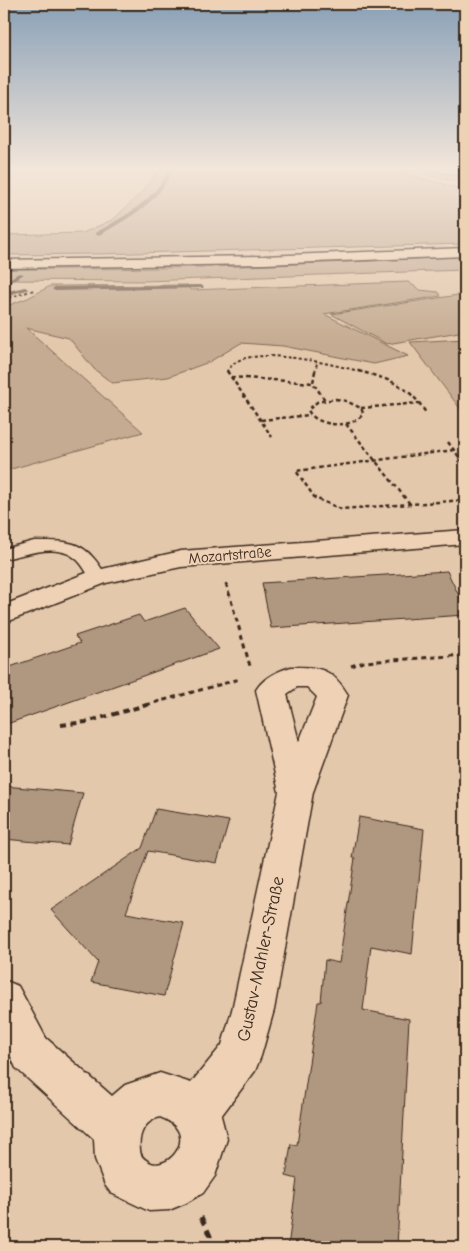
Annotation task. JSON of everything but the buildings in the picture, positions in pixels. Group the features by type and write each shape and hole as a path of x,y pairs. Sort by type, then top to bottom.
{"main road":[{"path":"4,264 264,260 465,252"},
{"name":"Mozartstraße","path":"4,615 98,577 181,559 465,536"},
{"path":"262,683 291,677 315,677"},
{"name":"Gustav-Mahler-Straße","path":"196,1112 240,1056 253,1010 296,792 333,694 315,677"},
{"name":"Gustav-Mahler-Straße","path":"262,683 296,792"},
{"path":"4,999 32,1052 118,1131"},
{"path":"160,1095 174,1097 186,1103 196,1112 202,1125 204,1140 202,1154 195,1168 184,1179 170,1186 155,1188 140,1184 127,1175 118,1161 116,1147 118,1131 124,1117 134,1106 146,1098 160,1095"}],"lane":[{"path":"4,554 34,546 65,546 87,559 98,577"}],"path":[{"path":"4,299 18,296 39,287"},
{"path":"272,437 227,371 240,360 263,356 318,363 372,375 401,386 419,403 426,413"},
{"path":"313,383 318,363"},
{"path":"231,376 313,383 326,400"},
{"path":"310,415 308,410 310,406 326,400 346,401 361,408 419,403"},
{"path":"261,420 310,415 324,423 346,424 361,417 363,412 361,408"},
{"path":"346,424 410,504"},
{"path":"448,442 465,465"},
{"path":"454,450 296,471 315,498 341,509 465,500"},
{"path":"61,726 262,683 224,575"},
{"path":"315,677 364,662 465,655"}],"shaded area":[{"path":"95,227 465,227 465,244 4,255 4,235 83,233"},
{"path":"465,256 465,270 144,281 4,280 4,269 235,266"},
{"path":"408,282 420,290 438,292 441,296 324,314 408,356 374,364 283,346 241,343 209,362 168,377 112,383 94,369 69,338 26,328 143,432 4,471 4,307 28,298 50,286 188,285 190,290"},
{"path":"465,294 465,331 387,344 331,314"},
{"path":"465,339 465,415 410,342"}],"waterway":[{"path":"97,234 108,227"},
{"path":"4,284 21,274"},
{"path":"55,289 201,287"},
{"path":"4,294 25,289"}]}
